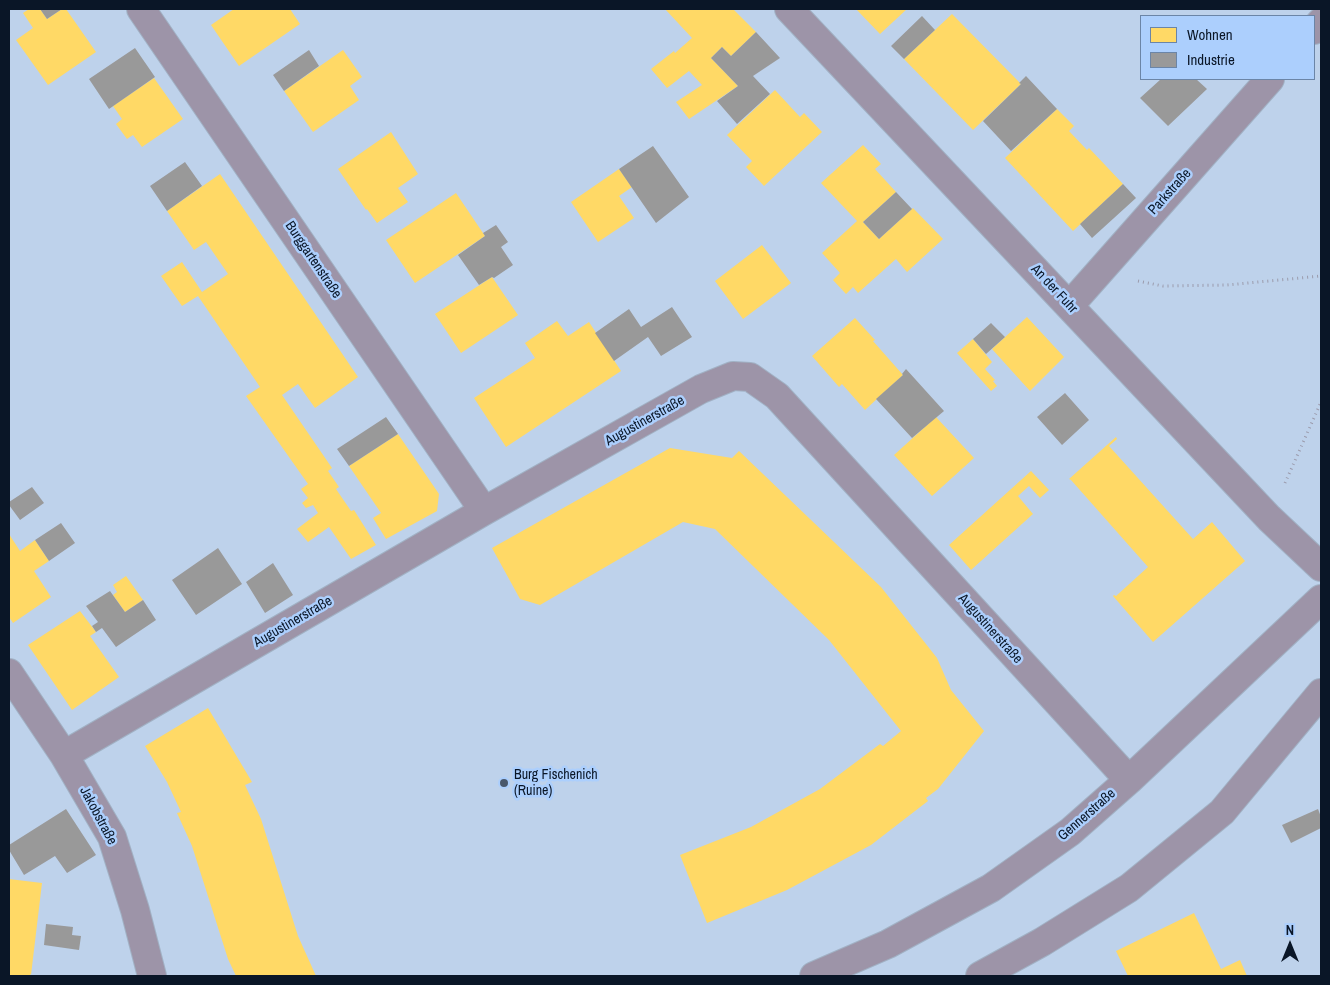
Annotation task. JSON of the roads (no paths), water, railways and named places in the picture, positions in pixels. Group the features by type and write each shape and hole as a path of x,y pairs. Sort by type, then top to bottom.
{"street":[{"name":"Burggartenstraße","path":"142,9 484,511"},
{"name":"An der Fuhr","path":"789,9 1269,518 1321,567"},
{"name":"Parkstraße","path":"1070,305 1269,80"},
{"name":"Augustinerstraße","path":"64,755 484,511 701,389 733,376 750,377 777,396 1129,780"},
{"name":"Gennerstraße","path":"814,976 888,944 991,888 1070,832 1129,780 1321,599"},
{"name":"Jakobstraße","path":"9,673 64,755 112,837 135,910 152,976"},
{"path":"980,976 1042,942 1129,888 1222,812 1321,693"}],"place":[{"name":"Burg Fischenich (Ruine)","path":"504,783"}]}
